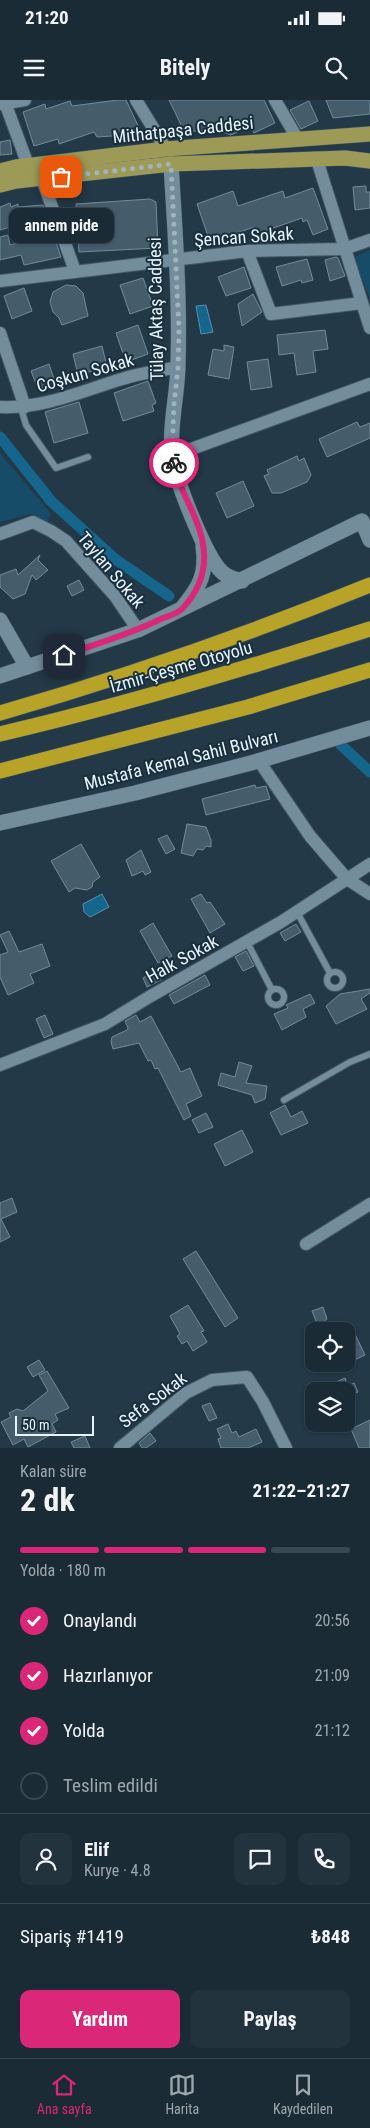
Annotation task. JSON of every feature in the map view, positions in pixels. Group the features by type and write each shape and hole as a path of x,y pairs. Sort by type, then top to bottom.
{"highway":[{"path":"0,713 143,669 370,585"},
{"name":"İzmir-Çeşme Otoyolu","path":"0,734 86,714 370,629"},
{"path":"0,771 248,707 370,670"}],"main road":[{"name":"Mithatpaşa Caddesi","path":"0,171 28,165 166,149 370,134"},
{"name":"Mithatpaşa Caddesi","path":"0,185 16,181 171,164 345,158 370,161"}],"street":[{"path":"25,100 3,102 28,165"},
{"path":"136,100 166,149"},
{"path":"275,100 297,138"},
{"path":"317,160 370,328"},
{"name":"Tülay Aktaş Caddesi","path":"171,164 176,260 178,368 174,404 172,456 181,491 215,563"},
{"path":"42,179 75,272"},
{"name":"Şencan Sokak","path":"0,281 248,251 344,250 370,240"},
{"path":"248,251 271,314 362,303"},
{"path":"0,333 23,408"},
{"name":"Coşkun Sokak","path":"0,407 23,408 68,397 124,378 178,368"},
{"path":"172,456 370,384"},
{"path":"0,676 138,630 366,519 370,540"},
{"name":"Taylan Sokak","path":"0,534 34,522 52,531 66,541 115,596 138,630"},
{"path":"202,537 204,574 207,588 214,594"},
{"path":"215,563 221,572 228,577 242,581"},
{"path":"214,594 218,582 215,563"},
{"path":"180,610 204,574"},
{"path":"0,620 27,667"},
{"name":"Mustafa Kemal Sahil Bulvarı","path":"0,823 134,793 259,761 370,728"},
{"path":"259,761 310,836 347,879 370,894"},
{"name":"Halk Sokak","path":"0,1065 105,1024 149,996 297,912 370,864"},
{"path":"306,1244 370,1204"},
{"name":"Sefa Sokak","path":"120,1448 186,1393 212,1380 247,1377 263,1402 286,1448"}],"lane":[{"path":"23,408 26,425 56,468 88,457"},
{"path":"297,912 330,973"},
{"path":"247,942 272,990"},
{"path":"284,1100 350,1062 370,1054"}],"shaded area":[{"path":"370,250 370,298 353,258"},
{"path":"206,305 213,332 201,334 196,306"},
{"path":"0,453 51,514 47,522 32,514 0,522"},
{"path":"102,894 109,907 90,917 84,912 83,904"}],"building":[{"path":"126,100 142,134 97,137 94,132 59,144 58,139 34,146 23,112 45,104 46,109 70,101 72,106"},
{"path":"169,100 264,100 275,123 254,133 251,126 231,135 220,131 184,131"},
{"path":"326,100 370,100 370,114 333,118"},
{"path":"309,101 318,121 301,129 290,110"},
{"path":"10,140 12,154 0,155 0,142"},
{"path":"366,186 366,192 370,192 370,208 355,210 353,187"},
{"path":"313,188 328,229 313,235 307,220 303,222 302,218 256,234 254,227 210,242 197,204 233,191 238,206 283,191 285,198"},
{"path":"150,199 156,202 158,248 79,252 76,204"},
{"path":"10,203 11,207 18,204 18,207 43,205 61,257 24,265 21,255 0,260 0,237 8,235 10,245 29,240 28,222 0,230 0,207"},
{"path":"336,257 345,276 330,281 325,260"},
{"path":"307,259 313,280 302,283 301,280 282,286 276,267"},
{"path":"244,267 251,288 226,296 218,277"},
{"path":"143,278 153,306 130,314 120,285"},
{"path":"66,285 76,286 83,293 88,316 62,325 59,318 53,312 50,302 53,292"},
{"path":"24,288 32,311 12,319 4,296"},
{"path":"253,294 262,312 242,326 238,304"},
{"path":"138,325 148,354 126,362 116,333"},
{"path":"325,330 328,349 313,351 316,372 297,375 294,353 279,355 277,335"},
{"path":"224,345 234,347 229,379 208,375 213,349 224,351"},
{"path":"102,346 107,367 78,375 73,354"},
{"path":"268,359 272,387 251,390 247,362"},
{"path":"49,364 55,382 38,389 31,371"},
{"path":"148,381 156,403 152,405 154,411 123,421 114,393"},
{"path":"79,402 88,433 54,443 45,412"},
{"path":"357,422 360,427 370,423 370,438 327,457 319,439"},
{"path":"297,456 299,461 304,458 311,475 307,482 281,493 272,493 264,476 269,474 267,470"},
{"path":"243,481 254,506 227,518 216,493"},
{"path":"40,555 38,560 48,570 36,580 32,575 25,594 13,599 0,587 0,575 16,569 18,575"},
{"path":"79,580 84,590 72,596 67,586"},
{"path":"255,785 256,788 266,786 270,799 206,815 202,799"},
{"path":"187,824 206,827 211,840 211,847 206,846 203,850 197,849 193,856 181,853"},
{"path":"167,835 175,849 166,854 158,839"},
{"path":"81,844 100,877 87,890 75,888 69,892 51,861"},
{"path":"141,850 151,872 145,875 143,871 132,876 126,860"},
{"path":"201,894 207,903 210,902 225,924 210,933 191,899"},
{"path":"153,923 172,956 158,963 140,931"},
{"path":"296,924 301,932 285,941 280,933"},
{"path":"9,931 19,952 42,944 50,966 30,974 34,983 8,995 0,977 0,955 8,952 0,935"},
{"path":"246,951 254,966 243,971 235,957"},
{"path":"155,971 161,980 147,987 143,978"},
{"path":"205,975 210,985 174,1004 169,995"},
{"path":"370,989 370,993 361,999 367,1009 336,1024 326,1006 340,994"},
{"path":"310,994 315,1003 303,1009 306,1017 282,1030 274,1014 288,1008 286,1005"},
{"path":"45,1015 53,1034 44,1038 36,1019"},
{"path":"136,1015 140,1022 151,1016 181,1072 190,1068 202,1096 186,1104 191,1116 184,1120 158,1068 155,1069 151,1060 148,1061 139,1043 113,1049 112,1037 127,1030 125,1021"},
{"path":"239,1062 252,1066 246,1083 267,1086 265,1099 255,1103 252,1095 218,1085 221,1073 235,1077"},
{"path":"285,1105 291,1117 302,1111 308,1123 281,1135 270,1113"},
{"path":"206,1113 213,1127 199,1133 192,1120"},
{"path":"242,1130 253,1152 225,1166 214,1144"},
{"path":"12,1198 17,1212 1,1219 10,1237 0,1242 0,1203"},
{"path":"196,1251 238,1318 225,1327 183,1259"},
{"path":"188,1305 204,1331 201,1332 207,1342 193,1351 187,1341 182,1344 177,1336 180,1334 170,1316"},
{"path":"323,1307 327,1319 325,1320 326,1322 316,1322 312,1311"},
{"path":"355,1334 365,1355 355,1360"},
{"path":"39,1360 45,1370 33,1377 27,1367"},
{"path":"47,1371 69,1408 55,1414 58,1420 52,1424 56,1432 28,1447 24,1439 13,1445 1,1422 11,1417 9,1413 17,1409 23,1411 48,1391 39,1375"},
{"path":"345,1378 346,1382 336,1382"},
{"path":"210,1403 217,1418 209,1421 202,1406"},
{"path":"370,1420 370,1448 359,1448 352,1432 355,1432 355,1427"},
{"path":"228,1424 232,1433 236,1431 239,1437 256,1429 262,1442 248,1448 221,1448 218,1439 221,1438 217,1429"},
{"path":"150,1433 156,1441 146,1448 142,1448 139,1443"},
{"path":"85,1436 90,1448 74,1448 71,1442"}],"waterway":[{"path":"0,437 51,501 115,559 169,596"},
{"path":"341,745 370,772"}],"way so far":[{"path":"61,177 171,164 179,329 172,456 174,463"}],"place":[{"name":"annem pide","path":"61,177"}],"route":[{"path":"64,655 138,630 180,610 197,587 204,574 205,565 202,537 181,491 174,463"}]}
